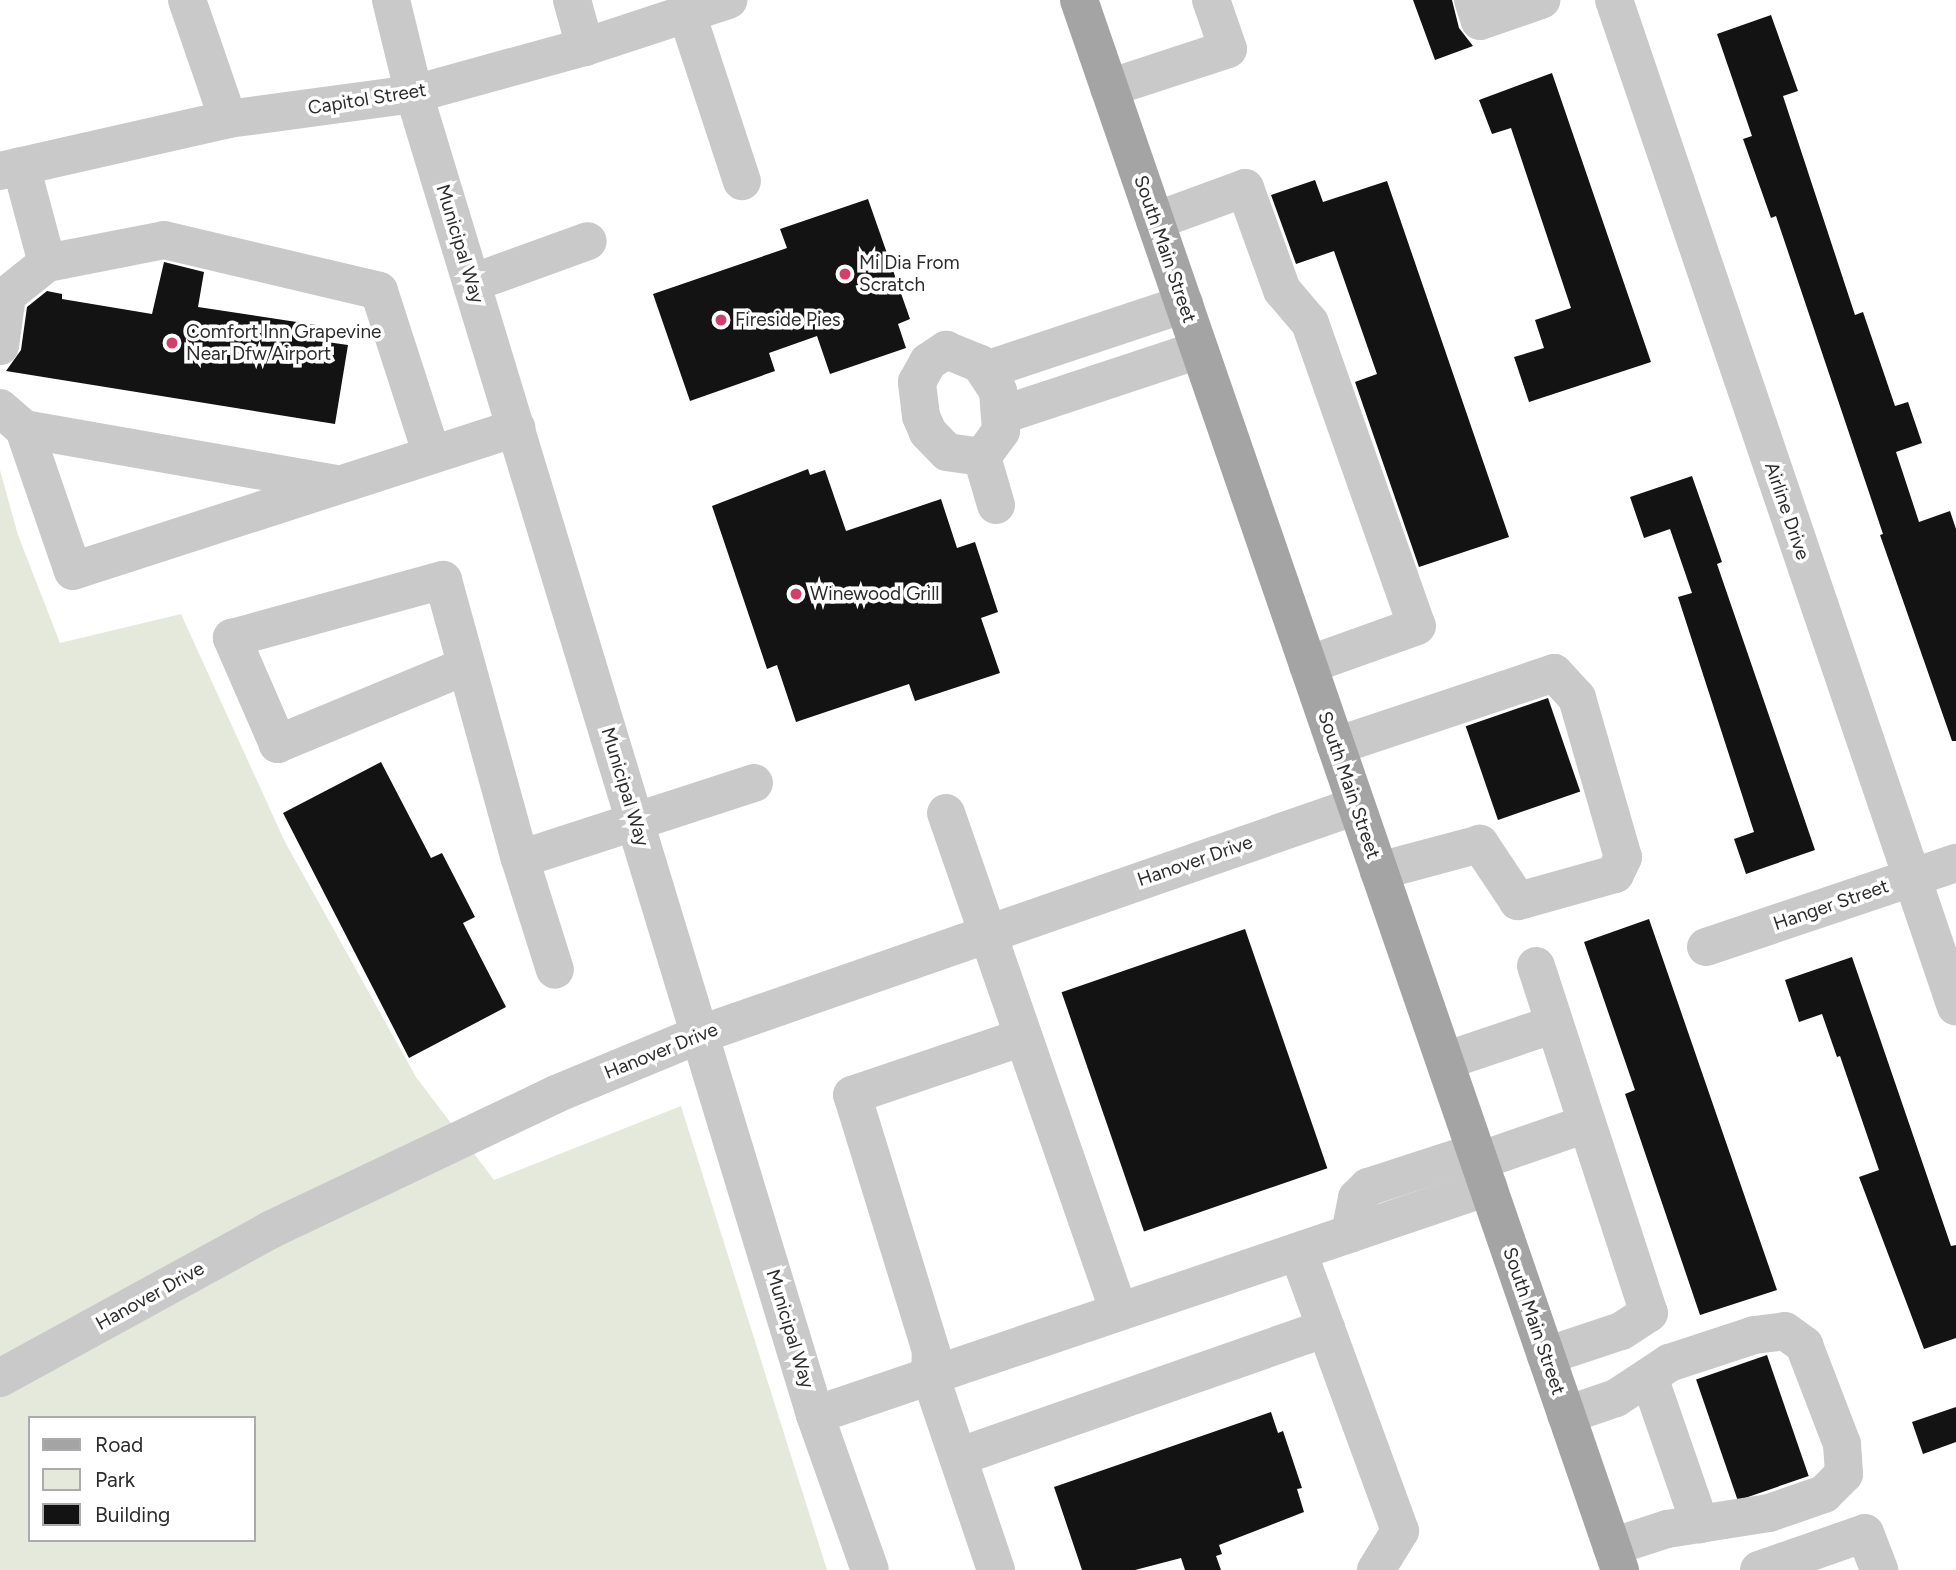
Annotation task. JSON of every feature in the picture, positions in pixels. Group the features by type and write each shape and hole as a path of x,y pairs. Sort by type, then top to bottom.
{"main road":[{"name":"South Main Street","path":"1079,0 1616,1558"}],"street":[{"path":"187,0 228,119"},
{"name":"Municipal Way","path":"391,0 414,94 815,1415 870,1570"},
{"path":"572,0 585,47"},
{"name":"Capitol Street","path":"11,169 228,119 414,94 585,47 727,0"},
{"path":"1110,88 1228,49 1211,0"},
{"path":"1473,0 1480,21 1541,0"},
{"name":"Airline Drive","path":"1616,8 1956,1007"},
{"path":"687,14 742,181"},
{"path":"11,169 47,263"},
{"path":"1155,221 1245,188 1282,290 1310,323 1417,626 1308,665"},
{"path":"0,346 7,295 47,263 164,240 379,291 432,454"},
{"path":"472,283 588,241"},
{"path":"986,370 1184,304"},
{"path":"946,350 963,353 986,370 998,391 1002,415 998,440 982,457 958,457 938,446 921,416 917,382 928,362 946,350"},
{"path":"1002,415 1199,350"},
{"path":"12,419 73,571 516,428"},
{"path":"12,419 342,485"},
{"path":"982,457 996,505"},
{"path":"466,666 278,744 232,638 443,580 520,859 555,970"},
{"path":"1336,746 1554,673 1577,698 1623,857 1615,874 1518,901 1480,844 1379,871"},
{"path":"520,859 637,824 754,783"},
{"name":"Hanover Drive","path":"0,1378 270,1230 556,1094 701,1034 1356,806"},
{"path":"946,813 1119,1312"},
{"name":"Hanger Street","path":"1706,947 1956,863"},
{"path":"1536,966 1586,1124 1632,1250 1649,1313 1620,1331 1546,1356"},
{"path":"1445,1062 1554,1024"},
{"path":"996,1570 930,1376 931,1351 852,1095 1023,1037"},
{"path":"815,1415 1350,1234 1481,1166 1586,1124"},
{"path":"1298,1252 1400,1531 1377,1570"},
{"path":"958,1457 1326,1328"},
{"path":"1566,1415 1616,1398 1670,1363 1754,1335 1785,1331 1804,1345 1842,1444 1844,1474 1824,1494 1769,1513 1667,1529 1616,1558"},
{"path":"1649,1377 1700,1524"},
{"path":"1759,1570 1865,1533 1879,1570"}],"green space":[{"path":"0,470 18,535 60,643 181,614 285,842 416,1077 494,1180 681,1106 827,1570 0,1570"}],"building":[{"path":"1413,0 1452,0 1459,28 1473,46 1435,60"},
{"path":"1771,15 1798,91 1783,96 1855,315 1863,312 1895,406 1908,402 1922,443 1896,452 1919,522 1950,511 1956,529 1956,741 1952,741 1880,535 1883,534 1776,216 1771,218 1743,139 1752,136 1717,34"},
{"path":"1552,73 1651,362 1529,402 1514,357 1544,348 1535,320 1571,308 1511,128 1492,134 1479,100"},
{"path":"1315,180 1323,202 1387,181 1509,537 1419,567 1355,382 1377,374 1334,251 1296,264 1271,195"},
{"path":"868,199 910,319 898,324 906,348 830,374 817,336 769,353 775,371 690,401 653,294 787,248 780,229"},
{"name":"Comfort Inn Grapevine Near Dfw Airport","path":"164,262 204,272 198,307 323,326 320,341 348,345 335,424 6,371 21,350 27,307 47,291 62,294 62,299 152,314"},
{"path":"808,469 810,475 825,470 846,531 941,499 957,548 975,542 998,612 981,618 1000,673 915,701 909,684 796,722 777,665 767,669 712,506"},
{"path":"1692,476 1722,562 1717,564 1815,850 1746,874 1734,839 1754,832 1678,597 1692,593 1670,529 1644,538 1630,497"},
{"path":"1548,698 1580,792 1498,820 1466,726"},
{"path":"381,762 431,858 442,853 475,917 463,923 506,1007 409,1058 283,813"},
{"path":"1649,919 1777,1290 1700,1315 1625,1094 1635,1090 1584,942"},
{"path":"1245,929 1327,1168 1144,1231 1062,992"},
{"path":"1852,957 1951,1246 1956,1245 1956,1338 1924,1349 1859,1177 1879,1170 1840,1056 1837,1057 1822,1014 1799,1022 1785,980"},
{"path":"1767,1355 1809,1476 1738,1500 1696,1379"},
{"path":"1956,1407 1956,1442 1923,1454 1912,1422"},
{"path":"1271,1412 1278,1433 1283,1431 1302,1488 1297,1489 1304,1512 1219,1545 1222,1554 1216,1556 1221,1570 1185,1570 1181,1558 1135,1570 1082,1570 1054,1487"}],"place":[{"name":"Mi Dia From Scratch","path":"845,274"},
{"name":"Fireside Pies","path":"721,320"},
{"name":"Comfort Inn Grapevine Near Dfw Airport","path":"172,343"},
{"name":"Winewood Grill","path":"796,594"}]}
